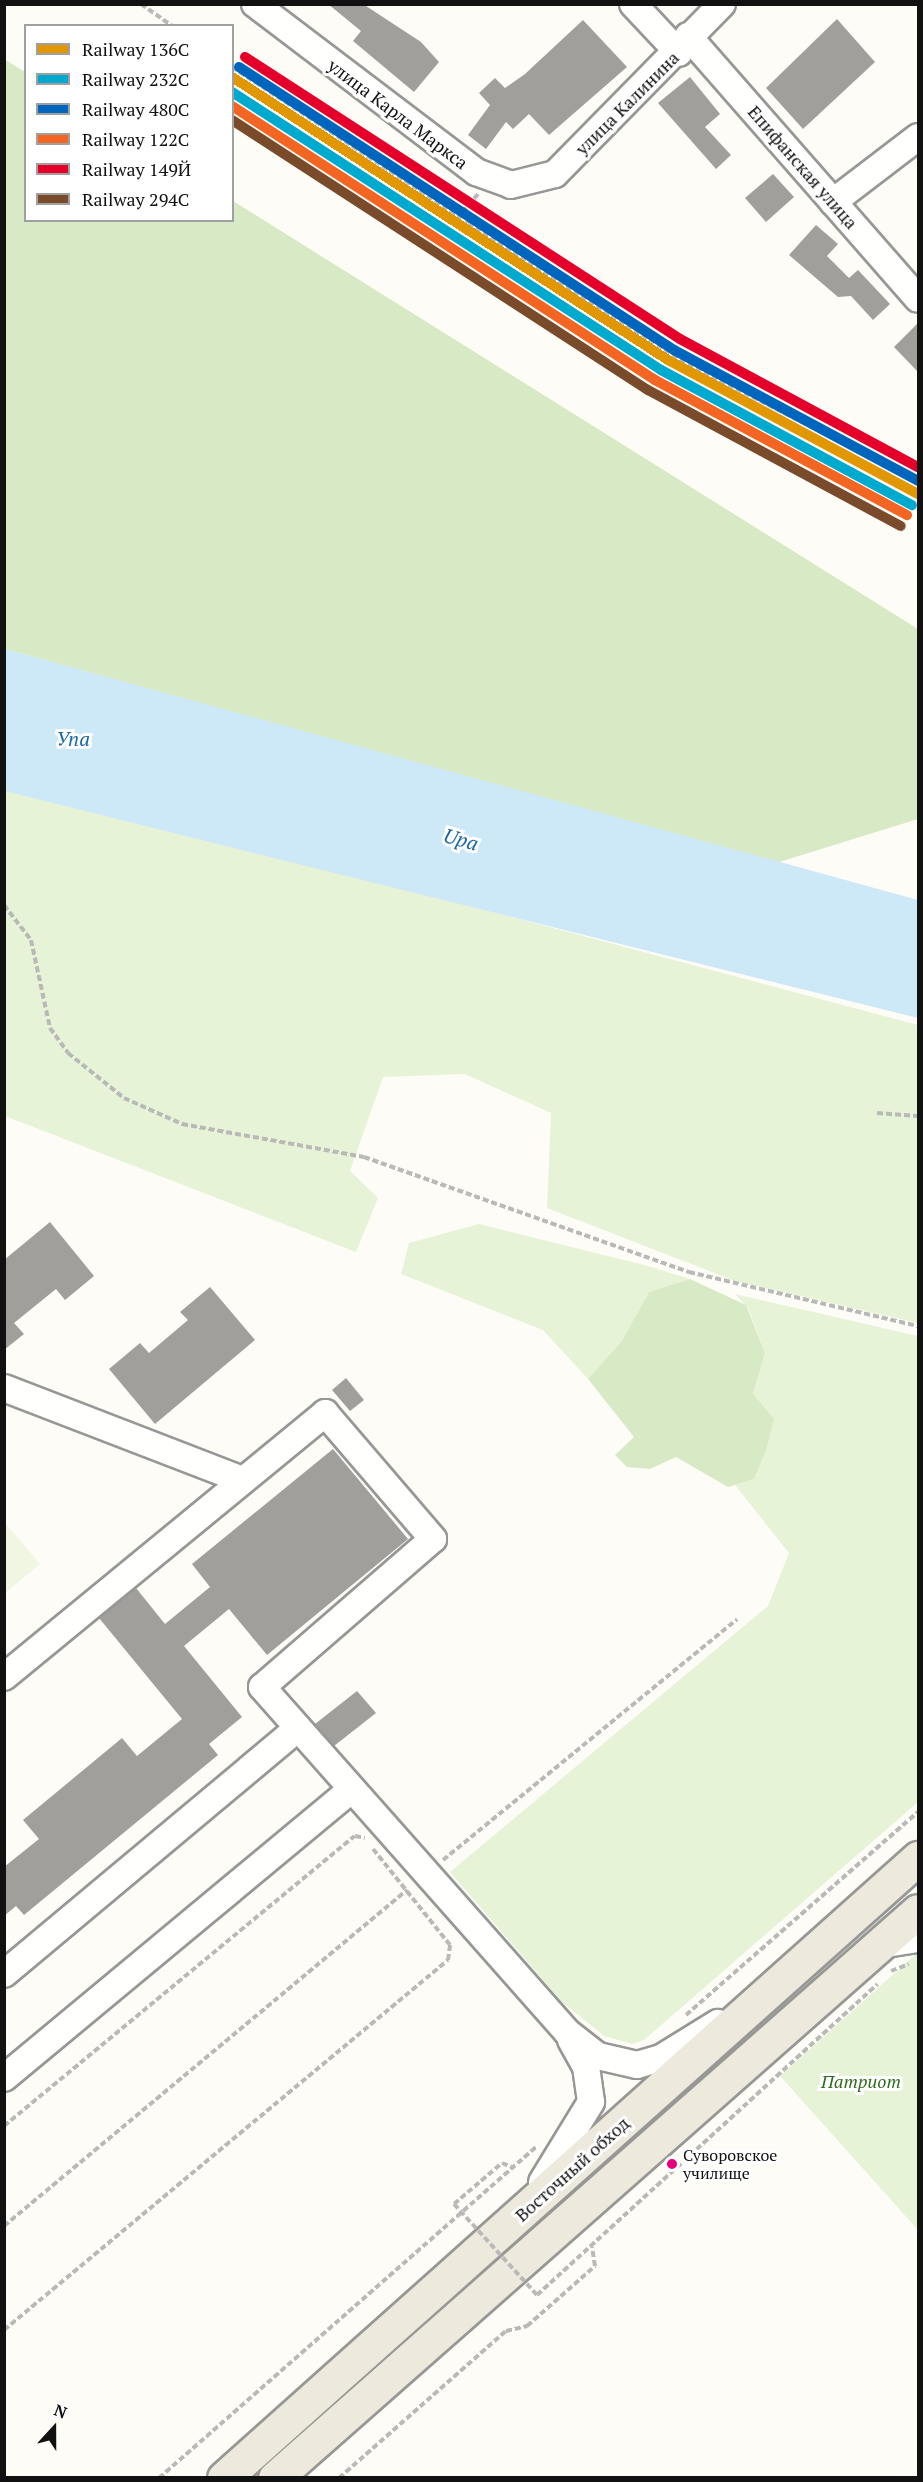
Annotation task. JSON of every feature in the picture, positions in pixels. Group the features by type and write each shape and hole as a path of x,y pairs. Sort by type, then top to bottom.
{"main road":[{"name":"Восточный обход","path":"224,2478 918,1858"},
{"name":"Восточный обход","path":"275,2478 918,1911"}],"street":[{"name":"улица Карла Маркса","path":"255,4 489,181"},
{"name":"Епифанская улица","path":"633,4 683,44 833,202 918,299"},
{"name":"улица Калинина","path":"489,181 511,185 555,174 722,4"},
{"path":"833,202 918,137"},
{"path":"4,1388 243,1480"},
{"path":"4,1677 325,1413 433,1539 262,1687 567,2032 598,2056 637,2065 661,2058 775,1988"},
{"path":"4,1974 298,1728"},
{"path":"4,2078 352,1789"},
{"path":"880,1945 918,1939"},
{"path":"515,2220 575,2135 591,2102 586,2067 567,2032"}],"path":[{"path":"141,4 169,24"},
{"path":"234,68 462,219 688,364 918,481"},
{"path":"462,219 489,181"},
{"path":"4,905 31,940 50,1028 68,1053 124,1098 182,1124 364,1158 689,1272 918,1326"},
{"path":"877,1113 918,1116"},
{"path":"4,2226 406,1890 737,1619"},
{"path":"680,2020 918,1812"},
{"path":"4,2126 355,1836 364,1838 450,1945 448,1960 4,2330"},
{"path":"513,2167 502,2163 454,2204 537,2295 894,1968 918,1962"},
{"path":"159,2478 546,2139"},
{"path":"339,2478 506,2331 527,2326 595,2266 592,2246"}],"green space":[{"path":"4,59 24,71 24,222 234,222 234,202 918,629 918,819 776,863 5,649"},
{"path":"4,782 918,1025 918,1323 735,1281 547,1208 551,1113 465,1074 383,1077 350,1171 378,1198 356,1252 5,1116"},
{"path":"479,1224 648,1266 690,1279 649,1292 621,1342 588,1379 543,1330 401,1274 409,1243"},
{"path":"690,1279 746,1305 765,1353 753,1394 774,1419 766,1450 754,1479 728,1487 676,1457 650,1469 627,1467 615,1455 634,1437 588,1379 621,1342 649,1292"},
{"path":"735,1294 918,1336 918,1802 644,2040 632,2044 604,2036 562,2002 450,1872 768,1606 789,1553 735,1485 754,1479 753,1395 765,1353 748,1308"},
{"path":"4,1522 40,1564 5,1593 4,1593"},
{"name":"Патриот","path":"918,1952 918,2230 780,2076"}],"water":[{"name":"Упа","path":"5,649 918,900 918,1018 5,791"}],"building":[{"path":"328,4 363,4 421,42 439,62 414,92 353,41 361,31"},
{"path":"837,19 875,62 803,129 766,88"},
{"path":"583,20 627,67 549,135 529,114 513,129 506,122 486,149 468,135 490,105 479,93 495,78 505,88 525,74"},
{"path":"690,77 720,114 705,127 731,155 716,169 658,103"},
{"path":"773,174 794,197 766,222 745,198"},
{"path":"816,225 838,244 827,256 849,278 858,270 890,304 873,320 851,296 838,297 789,255"},
{"path":"918,323 918,372 894,347"},
{"path":"50,1222 94,1276 65,1300 56,1289 14,1323 24,1334 4,1350 4,1260"},
{"path":"210,1287 255,1340 155,1424 109,1369 140,1343 149,1353 188,1320 180,1312"},
{"path":"346,1378 364,1400 350,1411 332,1390"},
{"path":"333,1449 408,1539 267,1655 229,1609 184,1646 242,1717 209,1744 218,1755 24,1915 16,1906 4,1916 4,1867 39,1839 23,1820 122,1738 137,1756 182,1719 99,1618 136,1588 165,1624 210,1587 192,1564"},
{"path":"357,1691 376,1713 334,1746 315,1724"}],"rail line":[{"name":"149Й","path":"245,57 680,339 918,467"},
{"name":"480С","path":"239,67 674,350 918,481"},
{"name":"136С","path":"234,78 668,360 918,494"},
{"name":"232C","path":"234,93 661,370 912,505"},
{"name":"122С","path":"234,107 655,380 907,515"},
{"name":"294С","path":"234,121 648,390 901,526"}],"place":[{"name":"Суворовское училище","path":"672,2164"}],"water label":[{"name":"Upa","path":"461,839"}]}
